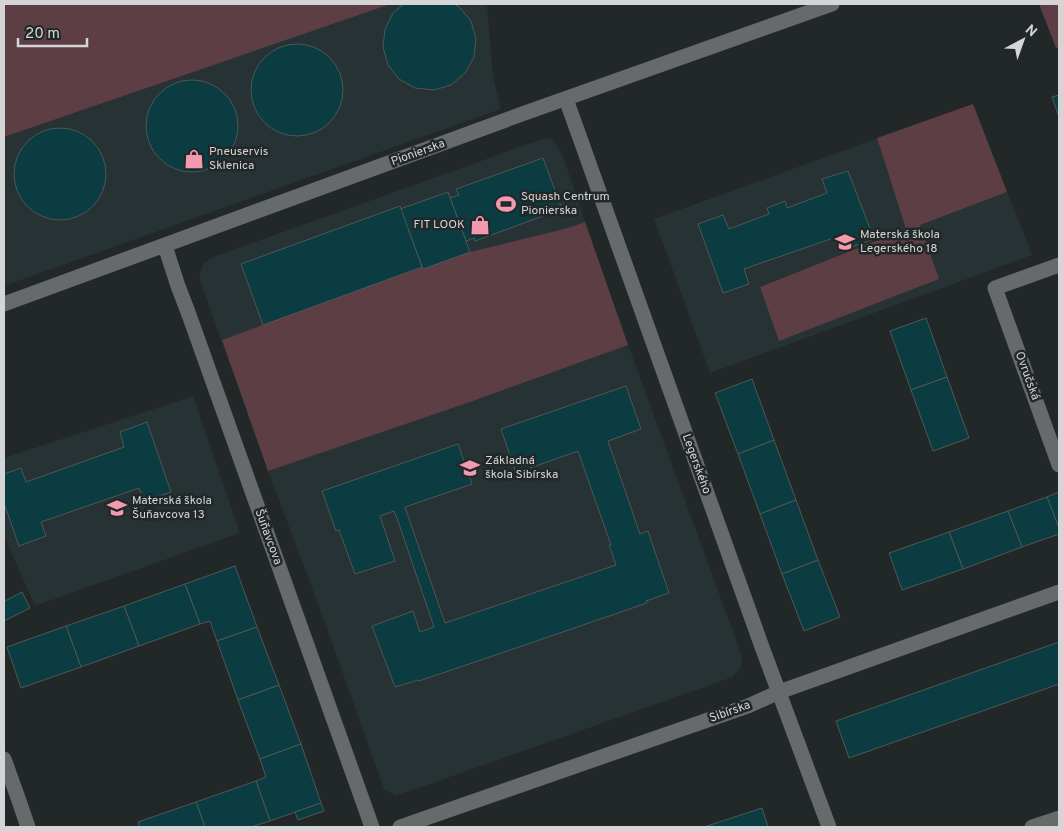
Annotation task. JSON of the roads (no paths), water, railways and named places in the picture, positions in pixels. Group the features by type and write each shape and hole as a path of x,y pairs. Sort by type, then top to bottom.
{"street":[{"name":"Pionierska","path":"4,304 832,4"},
{"name":"Legerského","path":"566,99 829,827"},
{"name":"Šuňavcova","path":"164,246 372,827"},
{"name":"Ovručská","path":"1059,265 995,288 1059,464"},
{"name":"Sibírska","path":"400,827 748,706 779,692 1059,592"},
{"path":"4,759 28,827"},
{"path":"1032,827 1059,818"}],"place":[{"name":"Pneuservis Sklenica","path":"194,159"},
{"name":"Squash Centrum Pionierska","path":"506,204"},
{"name":"FIT LOOK","path":"480,225"},
{"name":"Materská škola Legerského 18","path":"845,242"},
{"name":"Základná škola Sibírska","path":"470,468"},
{"name":"Materská škola Šuňavcova 13","path":"117,508"}]}
